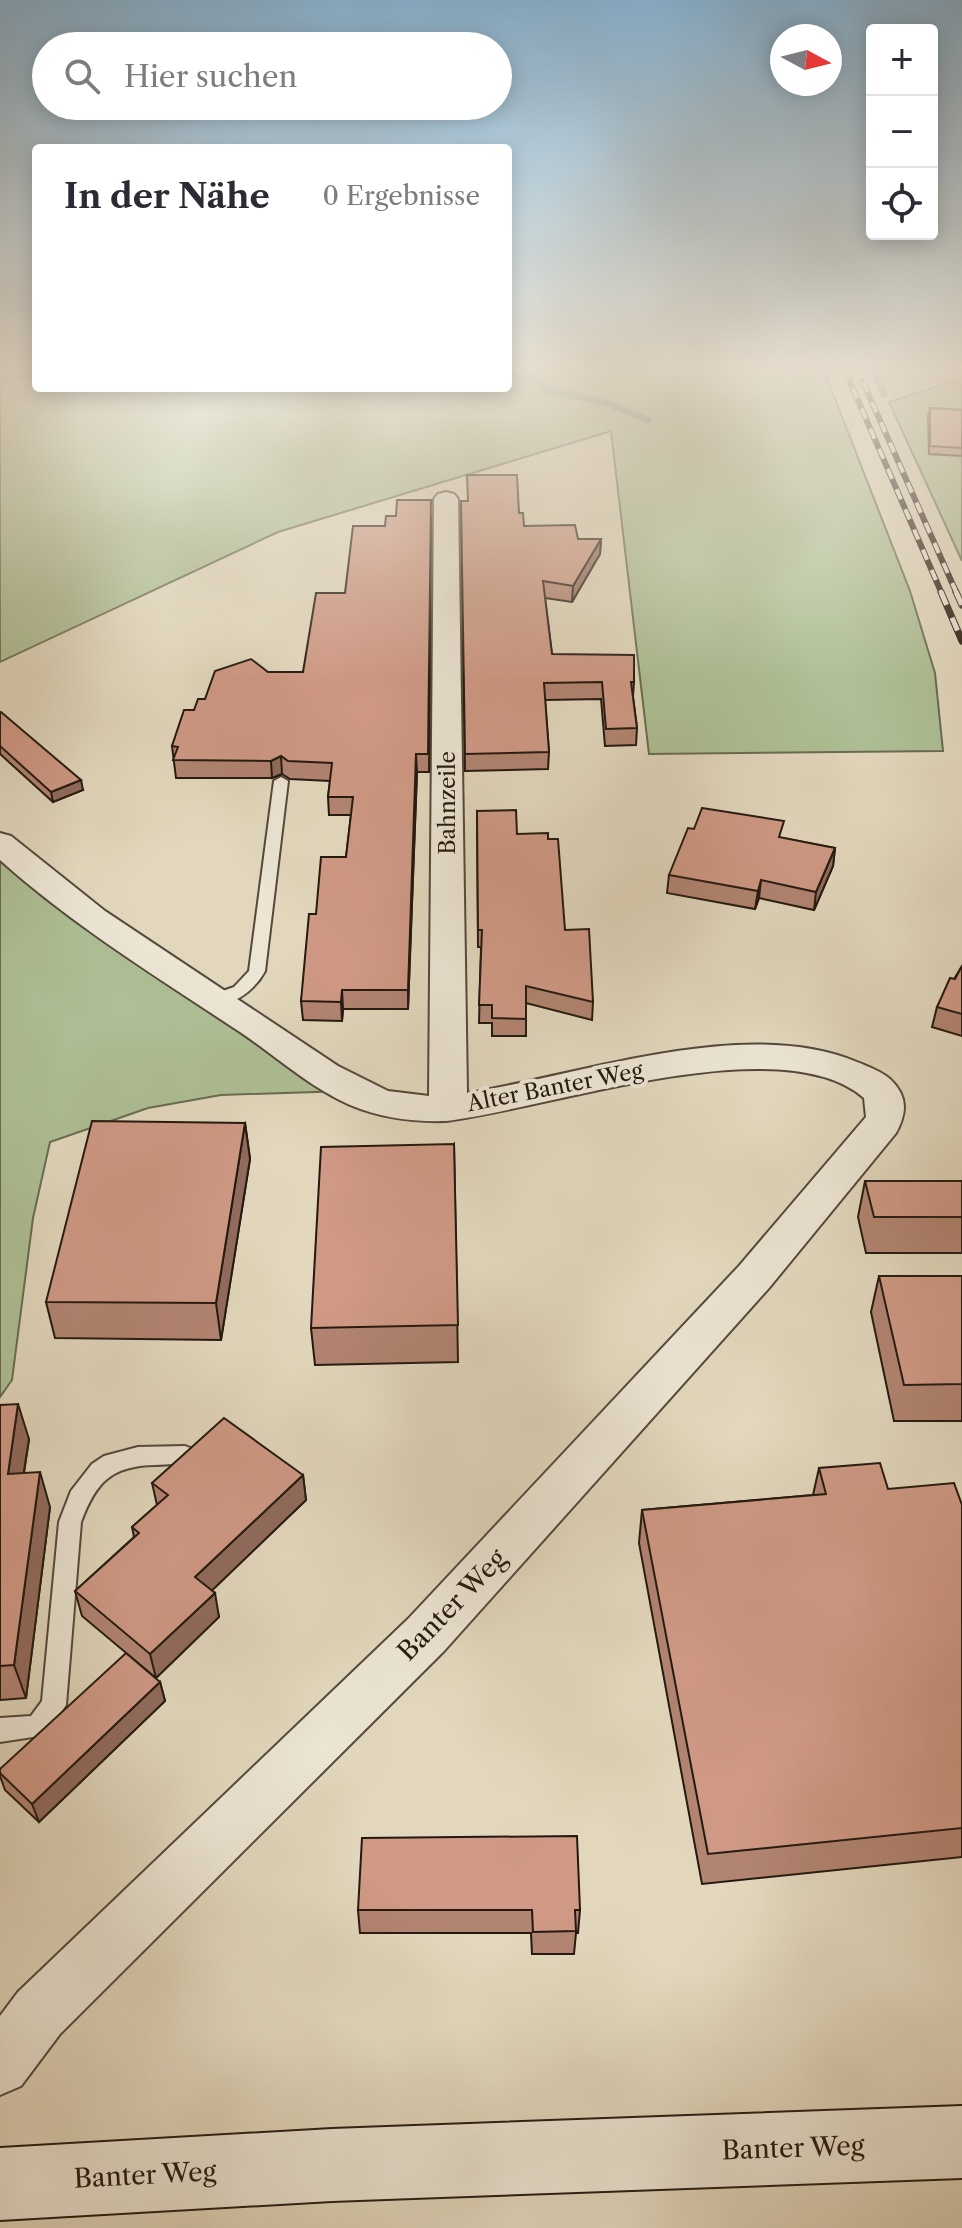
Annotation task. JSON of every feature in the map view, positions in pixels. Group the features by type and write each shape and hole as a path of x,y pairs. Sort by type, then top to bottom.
{"street":[{"name":"Bahnzeile","path":"446,499 448,1107"},
{"name":"Alter Banter Weg","path":"0,843 51,888 347,1087 370,1098 396,1106 448,1107 531,1094 653,1068 723,1059 770,1058 829,1064 856,1074 876,1086 886,1100 888,1111 882,1124"},
{"name":"Banter Weg","path":"0,2065 39,2013 426,1635 754,1277 882,1124"},
{"name":"Banter Weg","path":"0,2184 332,2165 962,2142"}],"lane":[{"path":"215,1000 237,993 252,983 257,971 281,781"},
{"path":"0,1730 37,1727 54,1705 70,1522 89,1482 100,1470 123,1458 185,1455"}],"green space":[{"path":"0,472 476,472 278,532 0,662"},
{"path":"616,472 864,472 910,591 935,673 943,751 649,754"},
{"path":"921,472 962,472 962,561"},
{"path":"0,855 26,883 345,1091 221,1095 148,1108 50,1142 33,1218 12,1380 0,1397"}],"building":[{"path":"467,475 517,475 519,513 523,513 524,526 575,525 578,539 601,539 573,586 543,581 552,654 634,655 634,682 631,682 637,728 606,729 602,682 544,683 549,752 465,754 461,501 468,501"},
{"path":"397,500 431,500 428,754 416,754 408,990 342,990 341,1002 301,1001 309,914 316,914 321,857 346,857 353,797 328,797 332,763 288,761 281,756 271,761 173,760 178,747 172,746 184,710 194,710 198,699 205,699 215,671 251,659 268,672 303,672 316,593 345,593 353,526 385,526 386,516 396,516"},
{"path":"1,712 81,780 51,792 0,746"},
{"path":"702,808 784,821 779,837 835,848 816,892 761,880 758,891 669,875 688,828 694,829"},
{"path":"516,810 517,834 548,833 548,839 558,839 565,930 589,929 593,1002 526,986 526,1019 492,1018 492,1005 479,1005 482,930 478,930 477,811"},
{"path":"962,966 962,1014 937,1007 950,978 955,979"},
{"path":"92,1121 245,1123 216,1303 46,1302"},
{"path":"454,1144 458,1325 311,1328 321,1147"},
{"path":"865,1181 962,1181 962,1217 874,1217"},
{"path":"879,1276 962,1276 962,1384 904,1385"},
{"path":"18,1404 8,1474 40,1472 14,1665 0,1666 0,1405"},
{"path":"224,1418 303,1475 195,1577 215,1593 150,1654 75,1591 139,1533 132,1527 168,1495 152,1483"},
{"path":"880,1463 888,1489 954,1483 962,1505 962,1828 708,1854 642,1510 826,1494 819,1468"},
{"path":"126,1653 160,1682 32,1804 0,1773 0,1769"},
{"path":"577,1836 580,1910 575,1910 576,1931 533,1932 532,1910 358,1910 362,1838"}],"railway":[{"path":"889,472 942,594"},
{"path":"903,472 957,594"},
{"path":"941,592 962,641"},
{"path":"956,592 962,605"}]}
